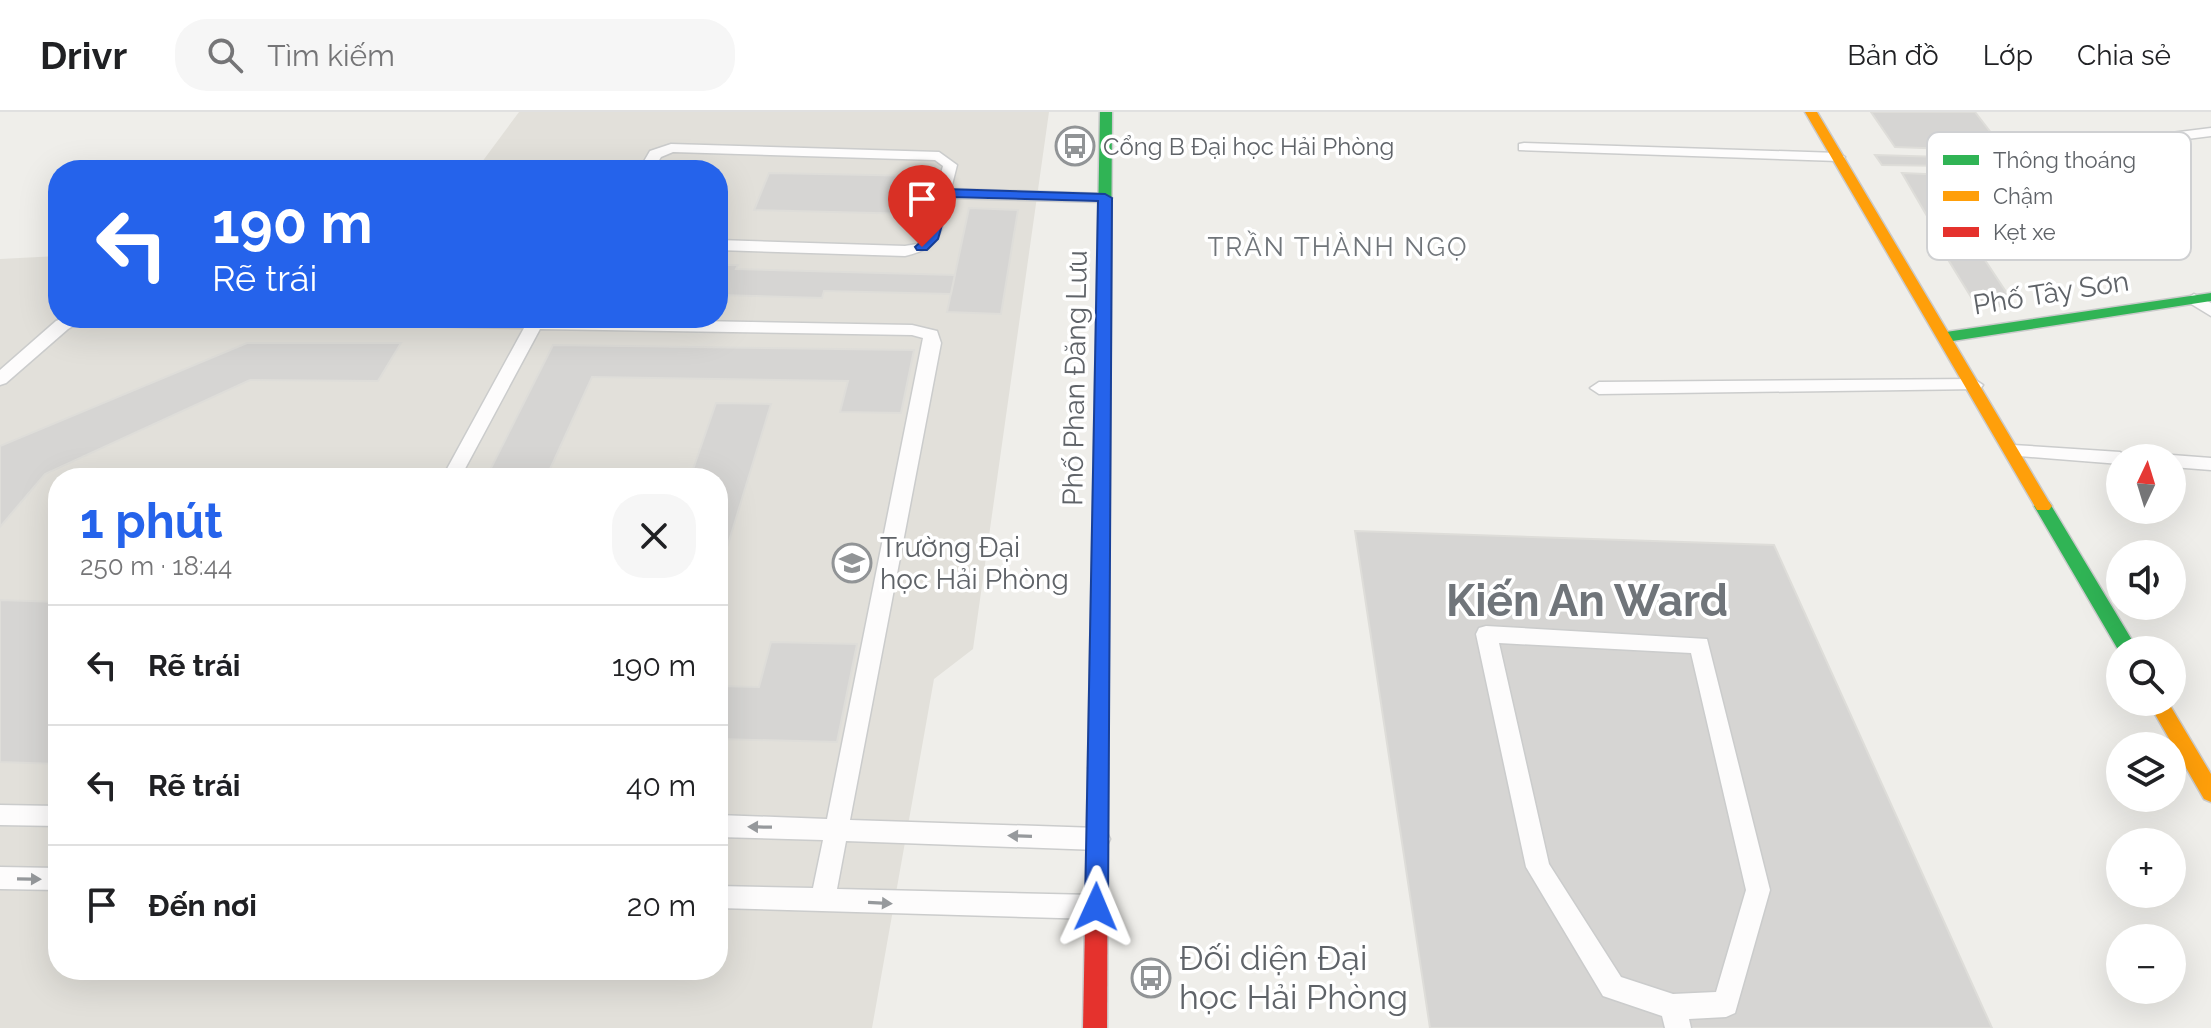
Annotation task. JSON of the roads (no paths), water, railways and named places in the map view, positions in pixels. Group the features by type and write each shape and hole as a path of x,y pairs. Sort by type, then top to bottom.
{"main road":[{"name":"Phố Phan Đăng Lưu","path":"1095,1028 1106,112"},
{"path":"1811,112 2120,636"},
{"name":"Phố Tây Sơn","path":"1946,337 2203,298"},
{"path":"2166,716 2211,793"}],"lane":[{"path":"2191,134 2211,132"},
{"path":"1524,147 1838,157"},
{"path":"652,160 655,154 671,148 939,156 950,165 931,239 922,247 905,251 728,245"},
{"path":"944,193 1105,198"},
{"path":"2203,298 2211,311"},
{"path":"728,327 912,330 931,335 933,343 823,899"},
{"path":"4,371 58,328"},
{"path":"456,468 532,328"},
{"path":"1599,388 1974,385"},
{"path":"2013,451 2106,457"},
{"path":"2186,462 2211,464"},
{"path":"1486,634 1700,645 1758,890 1726,1004 1676,1018 1612,987 1538,867 1486,634"},
{"path":"0,815 48,816"},
{"path":"728,826 1098,839"},
{"path":"0,878 48,879"},
{"path":"728,897 1096,907"}],"place":[{"name":"Cổng B Đại học Hải Phòng","path":"1075,146"},
{"name":"Trường Đại học Hải Phòng","path":"852,563"},
{"name":"Đối diện Đại học Hải Phòng","path":"1151,978"}],"district":[{"name":"TRẦN THÀNH NGỌ","path":"1338,247"},
{"name":"Kiến An Ward","path":"1587,600"}]}
